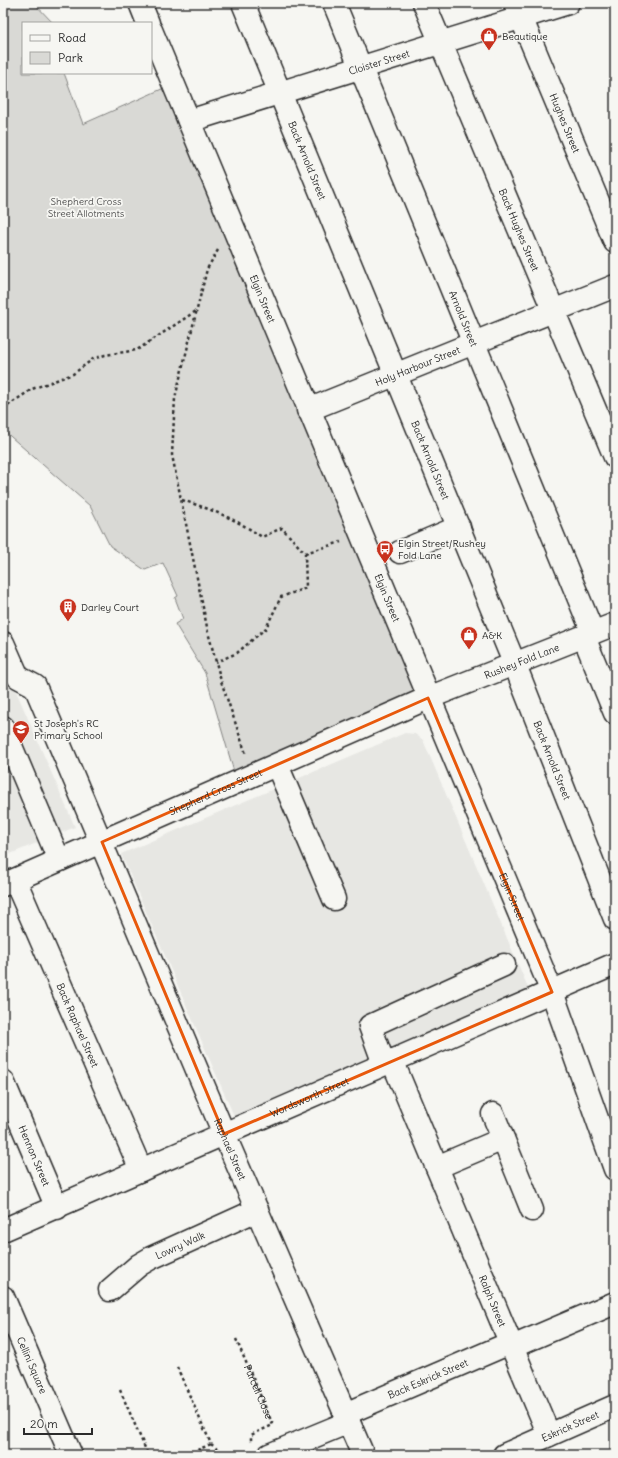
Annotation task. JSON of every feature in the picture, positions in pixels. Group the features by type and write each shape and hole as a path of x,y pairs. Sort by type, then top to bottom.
{"street":[{"path":"140,3 148,22"},
{"name":"Back Arnold Street","path":"243,3 515,665 615,919"},
{"name":"Arnold Street","path":"334,3 474,343 589,635 615,713"},
{"name":"Back Hughes Street","path":"424,3 615,457"},
{"name":"Cloister Street","path":"189,121 440,43 518,10 568,3"},
{"name":"Hughes Street","path":"518,10 607,200 615,242"},
{"name":"Elgin Street","path":"152,32 428,698 552,992 615,1169"},
{"name":"Holy Harbour Street","path":"308,410 615,286"},
{"path":"400,552 459,528"},
{"name":"Rushey Fold Lane","path":"428,698 515,665 615,624"},
{"name":"Raphael Street","path":"3,643 18,677 35,686 224,1134 363,1455"},
{"name":"Shepherd Cross Street","path":"9,882 428,698"},
{"path":"3,727 59,860"},
{"path":"277,765 334,899"},
{"name":"Back Raphael Street","path":"9,882 141,1170"},
{"name":"Wordsworth Street","path":"3,1230 57,1208 615,964"},
{"name":"Ralph Street","path":"504,965 370,1026 437,1166 549,1435"},
{"name":"Hennon Street","path":"3,1081 57,1208"},
{"path":"492,1114 532,1210"},
{"path":"437,1166 503,1139"},
{"name":"Lowry Walk","path":"110,1290 139,1265 151,1258 257,1210"},
{"name":"Back Eskrick Street","path":"347,1418 511,1345 615,1304"},
{"name":"Cellini Square","path":"5,1305 71,1455"},
{"name":"Eskrick Street","path":"504,1455 615,1406"},
{"path":"260,1452 347,1418"}],"path":[{"path":"237,236 221,244 207,269 175,398 172,455 208,632 221,681 253,775"},
{"path":"3,409 32,389 73,374 93,360 105,355 137,350 196,311"},
{"path":"181,500 221,513 239,521 262,537 282,528 306,553 306,588 281,597 266,628 237,653 216,662"},
{"path":"306,553 361,536"},
{"name":"Purcell Close","path":"236,1339 273,1425 251,1435 260,1452"},
{"path":"177,1367 211,1444 224,1455"},
{"path":"120,1390 148,1455"},
{"path":"186,1455 211,1444"}],"highlighted area":[{"path":"428,698 552,992 224,1134 102,842"}],"shaded area":[{"name":"St Joseph's RC Primary School","path":"3,661 75,827 3,857"},
{"path":"405,733 415,734 423,740 529,990 234,1116 121,854"}],"green space":[{"name":"Shepherd Cross Street Allotments","path":"3,3 34,3 52,22 22,22 22,74 64,74 83,124 164,88 428,698 237,782 205,673 175,624 183,619 175,598 178,596 163,563 145,570 110,546 90,506 3,430"}],"place":[{"name":"Beautique","path":"489,51"},
{"name":"Elgin Street/Rushey Fold Lane","path":"385,564"},
{"name":"Darley Court","path":"68,622"},
{"name":"A&K","path":"469,650"},
{"name":"St Joseph's RC Primary School","path":"21,744"}]}
